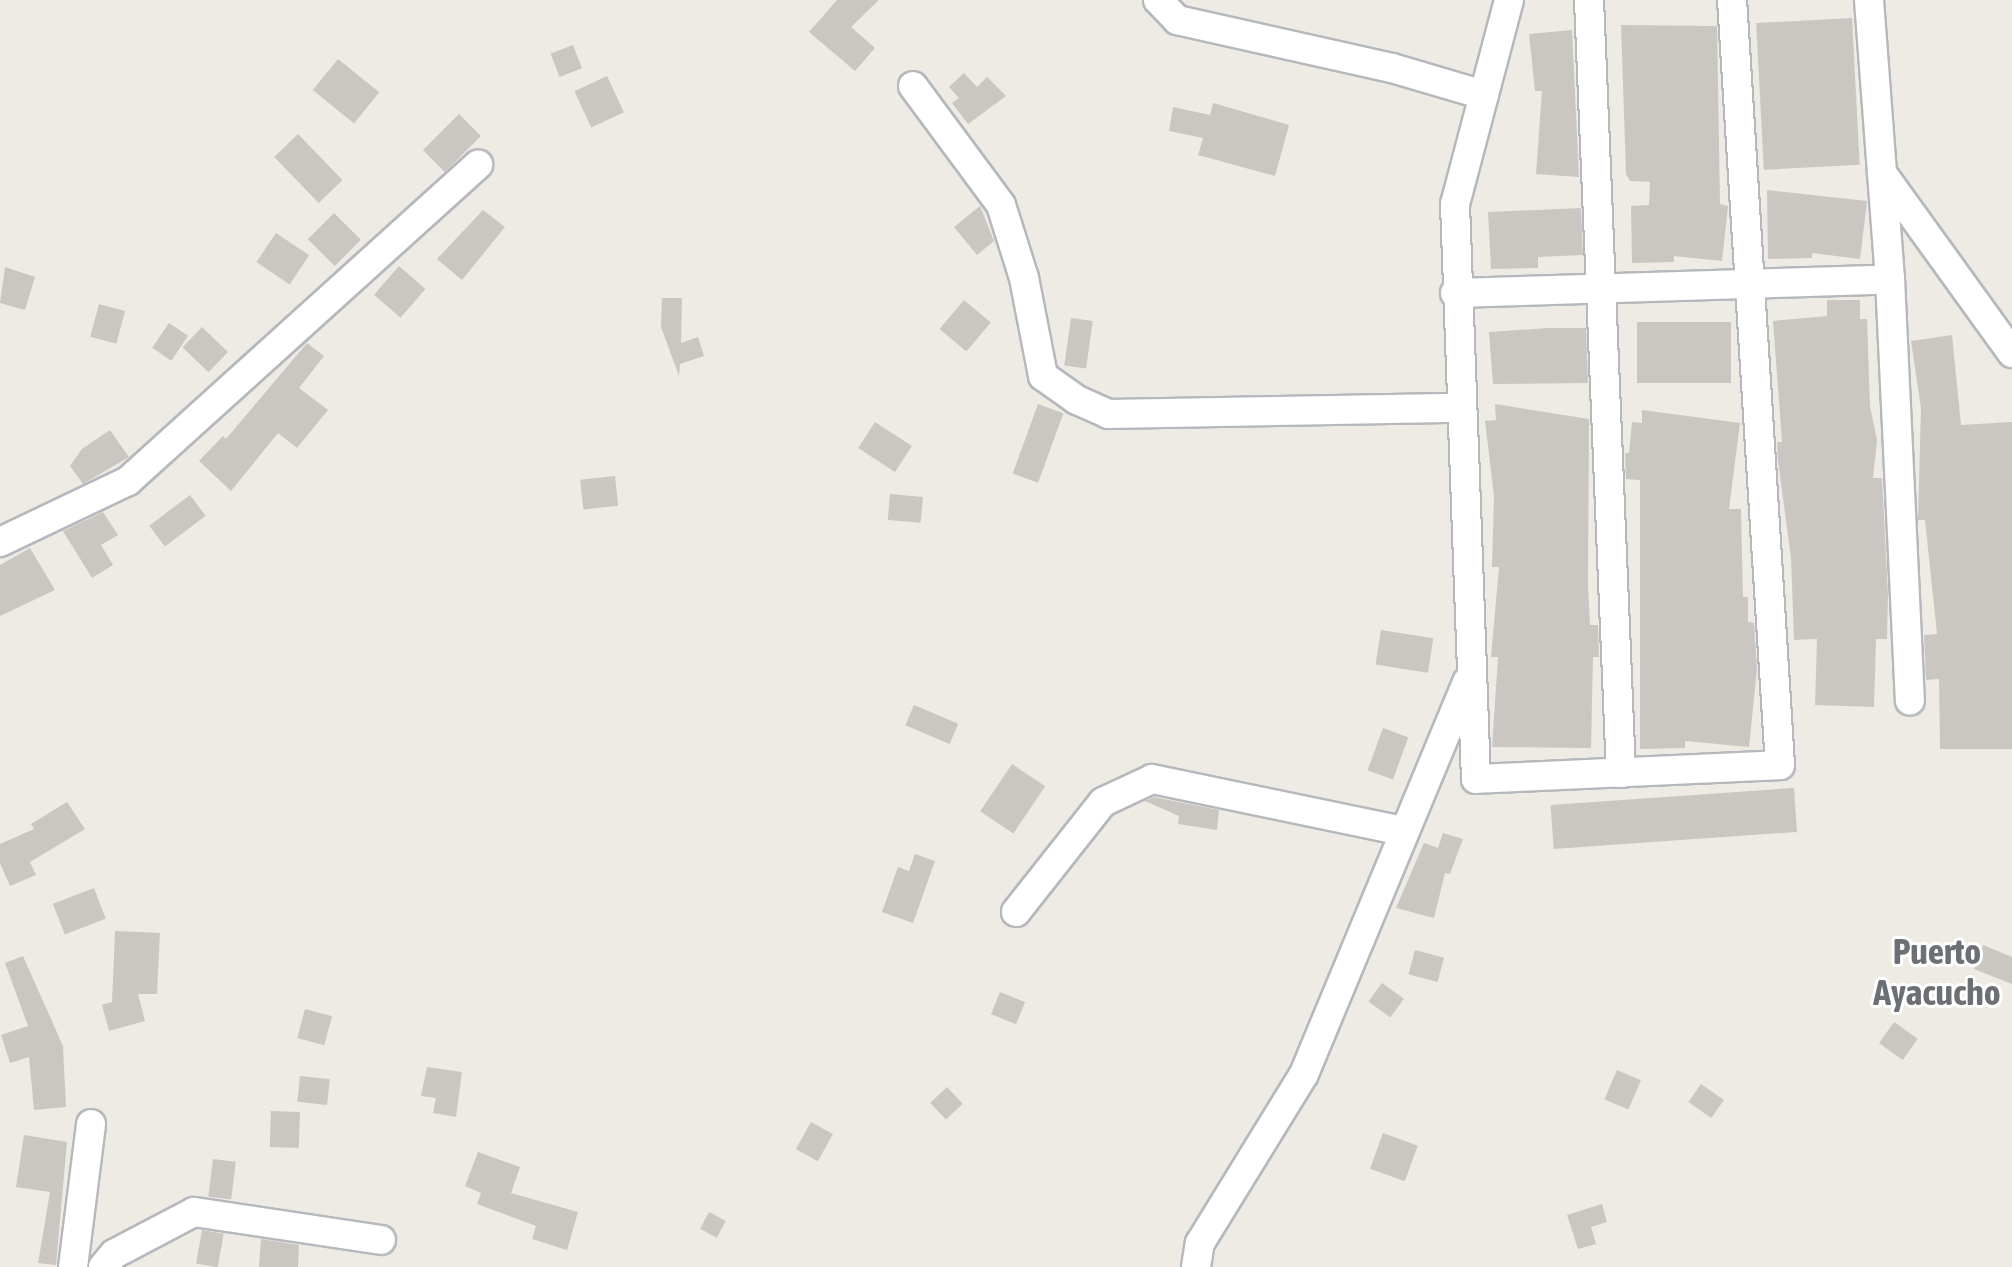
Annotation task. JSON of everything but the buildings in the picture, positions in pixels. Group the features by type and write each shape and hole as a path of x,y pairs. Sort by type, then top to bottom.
{"street":[{"path":"1158,0 1177,20 1392,68 1484,95"},
{"path":"1509,0 1455,204 1455,293 1476,779 1780,765 1732,0"},
{"path":"1589,0 1621,773"},
{"path":"1869,0 1890,279 1910,701"},
{"path":"913,86 1001,205 1024,278 1043,376 1077,400 1108,414 1460,408"},
{"path":"0,542 128,481 478,165"},
{"path":"1881,172 2012,353"},
{"path":"1455,293 1749,286 1890,279"},
{"path":"1196,1267 1200,1243 1304,1074 1470,678"},
{"path":"1016,912 1103,802 1152,779 1404,831"},
{"path":"73,1267 91,1124"},
{"path":"103,1267 114,1254 194,1212 381,1240"}],"district":[{"name":"Puerto Ayacucho","path":"1937,972"}]}
